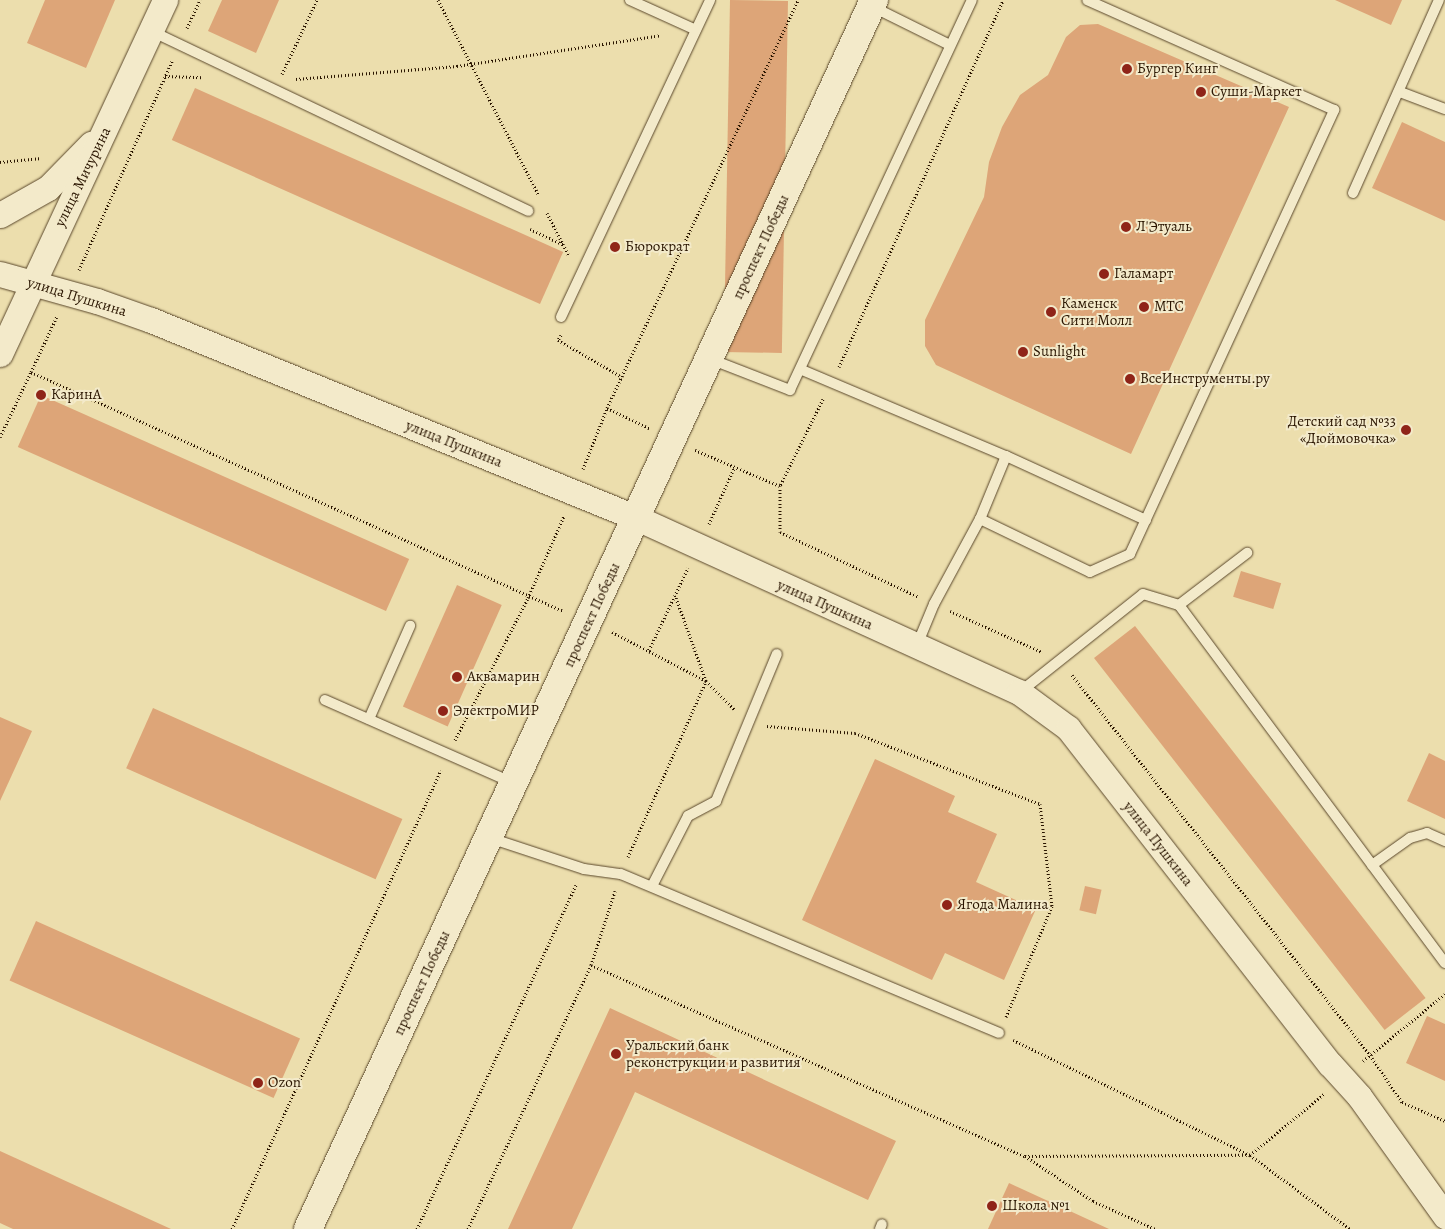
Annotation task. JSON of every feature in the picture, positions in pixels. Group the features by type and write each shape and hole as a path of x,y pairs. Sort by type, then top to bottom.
{"main road":[{"name":"проспект Победы","path":"308,1229 710,359 868,2"}],"street":[{"name":"улица Мичурина","path":"0,354 165,0"},
{"path":"0,215 48,188 110,121"},
{"name":"улица Пушкина","path":"0,274 68,292 151,320 573,494 637,518 1019,692 1068,728 1343,1078 1445,1216"}],"lane":[{"path":"630,0 696,30"},
{"path":"561,317 710,0"},
{"path":"710,359 790,390 802,370 972,0"},
{"path":"980,519 1090,572 1130,554 1334,110 1087,0"},
{"path":"1353,193 1400,92 1439,0"},
{"path":"868,2 950,45"},
{"path":"151,31 178,47 528,211"},
{"path":"1400,92 1445,109"},
{"path":"802,370 1006,456 1146,520"},
{"path":"916,646 934,604 980,519 1006,456"},
{"path":"1179,605 1246,553"},
{"path":"1019,692 1143,594 1179,605 1445,963"},
{"path":"369,719 410,626"},
{"path":"652,886 688,816 716,801 777,654"},
{"path":"325,700 514,783"},
{"path":"1372,865 1410,838 1427,833 1445,841"},
{"path":"489,837 584,869 621,874 999,1033"}],"path":[{"path":"0,437 200,0"},
{"path":"285,80 279,79 317,0"},
{"path":"438,0 542,202"},
{"path":"232,1229 448,754 528,598 573,494 607,408 798,0"},
{"path":"780,486 832,382 1004,0"},
{"path":"291,80 471,64 696,30"},
{"path":"165,76 246,79"},
{"path":"546,210 580,276"},
{"path":"31,372 528,598 590,621 706,681 748,724 855,733 1040,804 1052,906 999,1033 1250,1155 1350,1229"},
{"path":"649,650 734,468"},
{"path":"468,1229 591,965 621,874 706,681 675,595"},
{"path":"417,1229 584,869"},
{"path":"591,965 1025,1156 1093,1200 1155,1229"},
{"path":"1025,1156 1250,1155 1445,994"}],"building":[{"path":"45,0 115,0 86,68 27,43"},
{"path":"222,0 279,0 256,53 208,31"},
{"path":"730,0 788,1 782,353 724,352"},
{"path":"1335,0 1402,0 1391,25"},
{"path":"1098,24 1289,107 1131,454 936,365 925,346 925,320 984,197 989,162 1002,127 1020,95 1048,75 1066,37 1080,25"},
{"path":"195,88 563,252 540,304 172,140"},
{"path":"1402,122 1445,142 1445,221 1372,188"},
{"path":"41,395 409,559 386,611 18,447"},
{"path":"1241,571 1281,583 1273,609 1233,597"},
{"path":"457,585 502,605 448,726 403,707"},
{"path":"1135,626 1426,998 1385,1030 1094,658"},
{"path":"153,708 402,819 376,879 126,768"},
{"path":"0,717 32,731 0,801"},
{"path":"1429,753 1445,761 1445,819 1407,801"},
{"path":"875,759 955,796 948,812 997,834 976,882 1036,909 1004,980 945,953 932,980 802,920"},
{"path":"1085,886 1102,890 1096,914 1079,910"},
{"path":"36,921 300,1039 274,1098 10,980"},
{"path":"610,1008 896,1141 868,1200 635,1092 572,1229 508,1229"},
{"path":"1427,1016 1445,1024 1445,1081 1406,1063"},
{"path":"0,1151 171,1229 13,1229 0,1223"},
{"path":"1009,1183 1109,1229 988,1229"}],"place":[{"name":"Бургер Кинг","path":"1127,69"},
{"name":"Суши-Маркет","path":"1201,92"},
{"name":"Л'Этуаль","path":"1126,227"},
{"name":"Бюрократ","path":"615,247"},
{"name":"Галамарт","path":"1104,274"},
{"name":"МТС","path":"1144,307"},
{"name":"Каменск Сити Молл","path":"1051,312"},
{"name":"Sunlight","path":"1023,352"},
{"name":"ВсеИнструменты.ру","path":"1130,379"},
{"name":"КаринА","path":"41,395"},
{"name":"Детский сад №33 «Дюймовочка»","path":"1406,430"},
{"name":"Аквамарин","path":"457,677"},
{"name":"ЭлектроМИР","path":"443,711"},
{"name":"Ягода Малина","path":"947,905"},
{"name":"Уральский банк реконструкции и развития","path":"616,1054"},
{"name":"Ozon","path":"258,1083"},
{"name":"Школа №1","path":"992,1206"}]}
